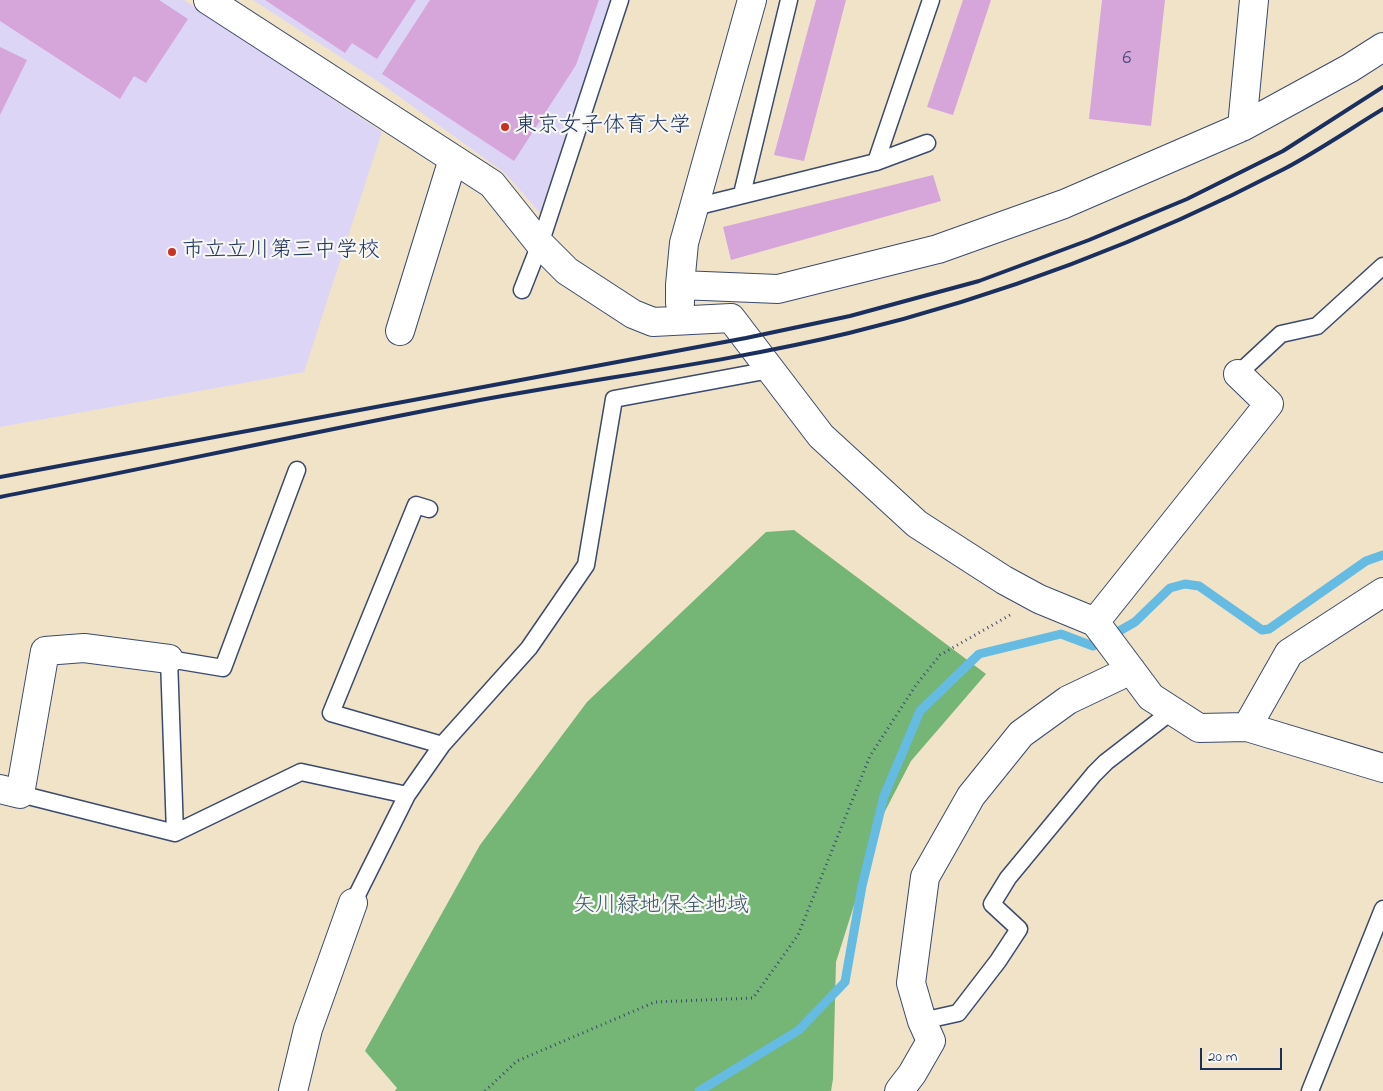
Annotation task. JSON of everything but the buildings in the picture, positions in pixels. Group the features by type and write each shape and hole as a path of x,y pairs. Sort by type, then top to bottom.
{"street":[{"path":"208,0 492,184 540,244 566,271 633,314 653,322 731,318 821,436 917,524 1004,580 1039,599 1095,622 1151,696 1198,728 1247,727 1383,768"},
{"path":"681,322 680,285 684,243 752,0"},
{"path":"1242,127 1254,0"},
{"path":"680,285 778,289 938,249 1064,204 1242,127 1350,68 1383,47"},
{"path":"400,331 453,159"},
{"path":"1095,622 1269,404 1238,374"},
{"path":"1247,727 1288,653 1383,592"},
{"path":"10,792 45,651 84,648 170,659"},
{"path":"899,1091 912,1074 931,1041 922,1021 911,983 925,877 971,796 1020,734 1124,661"},
{"path":"293,1091 308,1029 352,903"}],"lane":[{"path":"522,290 540,244 620,0"},
{"path":"742,194 789,0"},
{"path":"876,162 931,0"},
{"path":"695,207 876,162 927,143"},
{"path":"1238,374 1281,334 1317,326 1383,266"},
{"path":"352,903 407,795 442,745 529,648 586,565 614,399 770,370"},
{"path":"175,833 170,659 223,668 297,470"},
{"path":"429,509 416,505 331,713 442,745"},
{"path":"922,1021 958,1013 998,961 1019,929 992,904 1008,878 1094,774 1106,762 1172,711"},
{"path":"10,792 175,833 301,772 407,795"},
{"path":"1310,1091 1383,909"}],"path":[{"path":"486,1091 517,1061 655,1002 753,998 798,935 870,756 916,685 940,655 1039,599"}],"shaded area":[{"name":"市立立川第三中学校","path":"0,0 184,0 382,132 304,372 0,427"},
{"name":"東京女子体育大学","path":"253,0 611,0 540,213 505,173 376,80"}],"green space":[{"name":"矢川緑地保全地域","path":"794,530 986,674 911,761 882,817 836,962 833,1079 831,1091 395,1091 397,1088 365,1051 480,845 587,702 766,532"}],"waterway":[{"path":"699,1091 799,1030 845,982 862,886 884,796 920,711 979,654 1061,634 1093,646 1135,622 1170,588 1185,584 1199,586 1262,630 1269,629 1366,561 1383,555"}],"railway":[{"path":"0,477 746,338 850,316 979,281 1089,240 1187,199 1283,151 1383,87"},
{"path":"0,497 470,402 708,362 802,344 905,319 1016,284 1126,243 1180,220 1284,169 1383,109"}],"place":[{"name":"東京女子体育大学","path":"505,127"},
{"name":"市立立川第三中学校","path":"172,252"}]}
